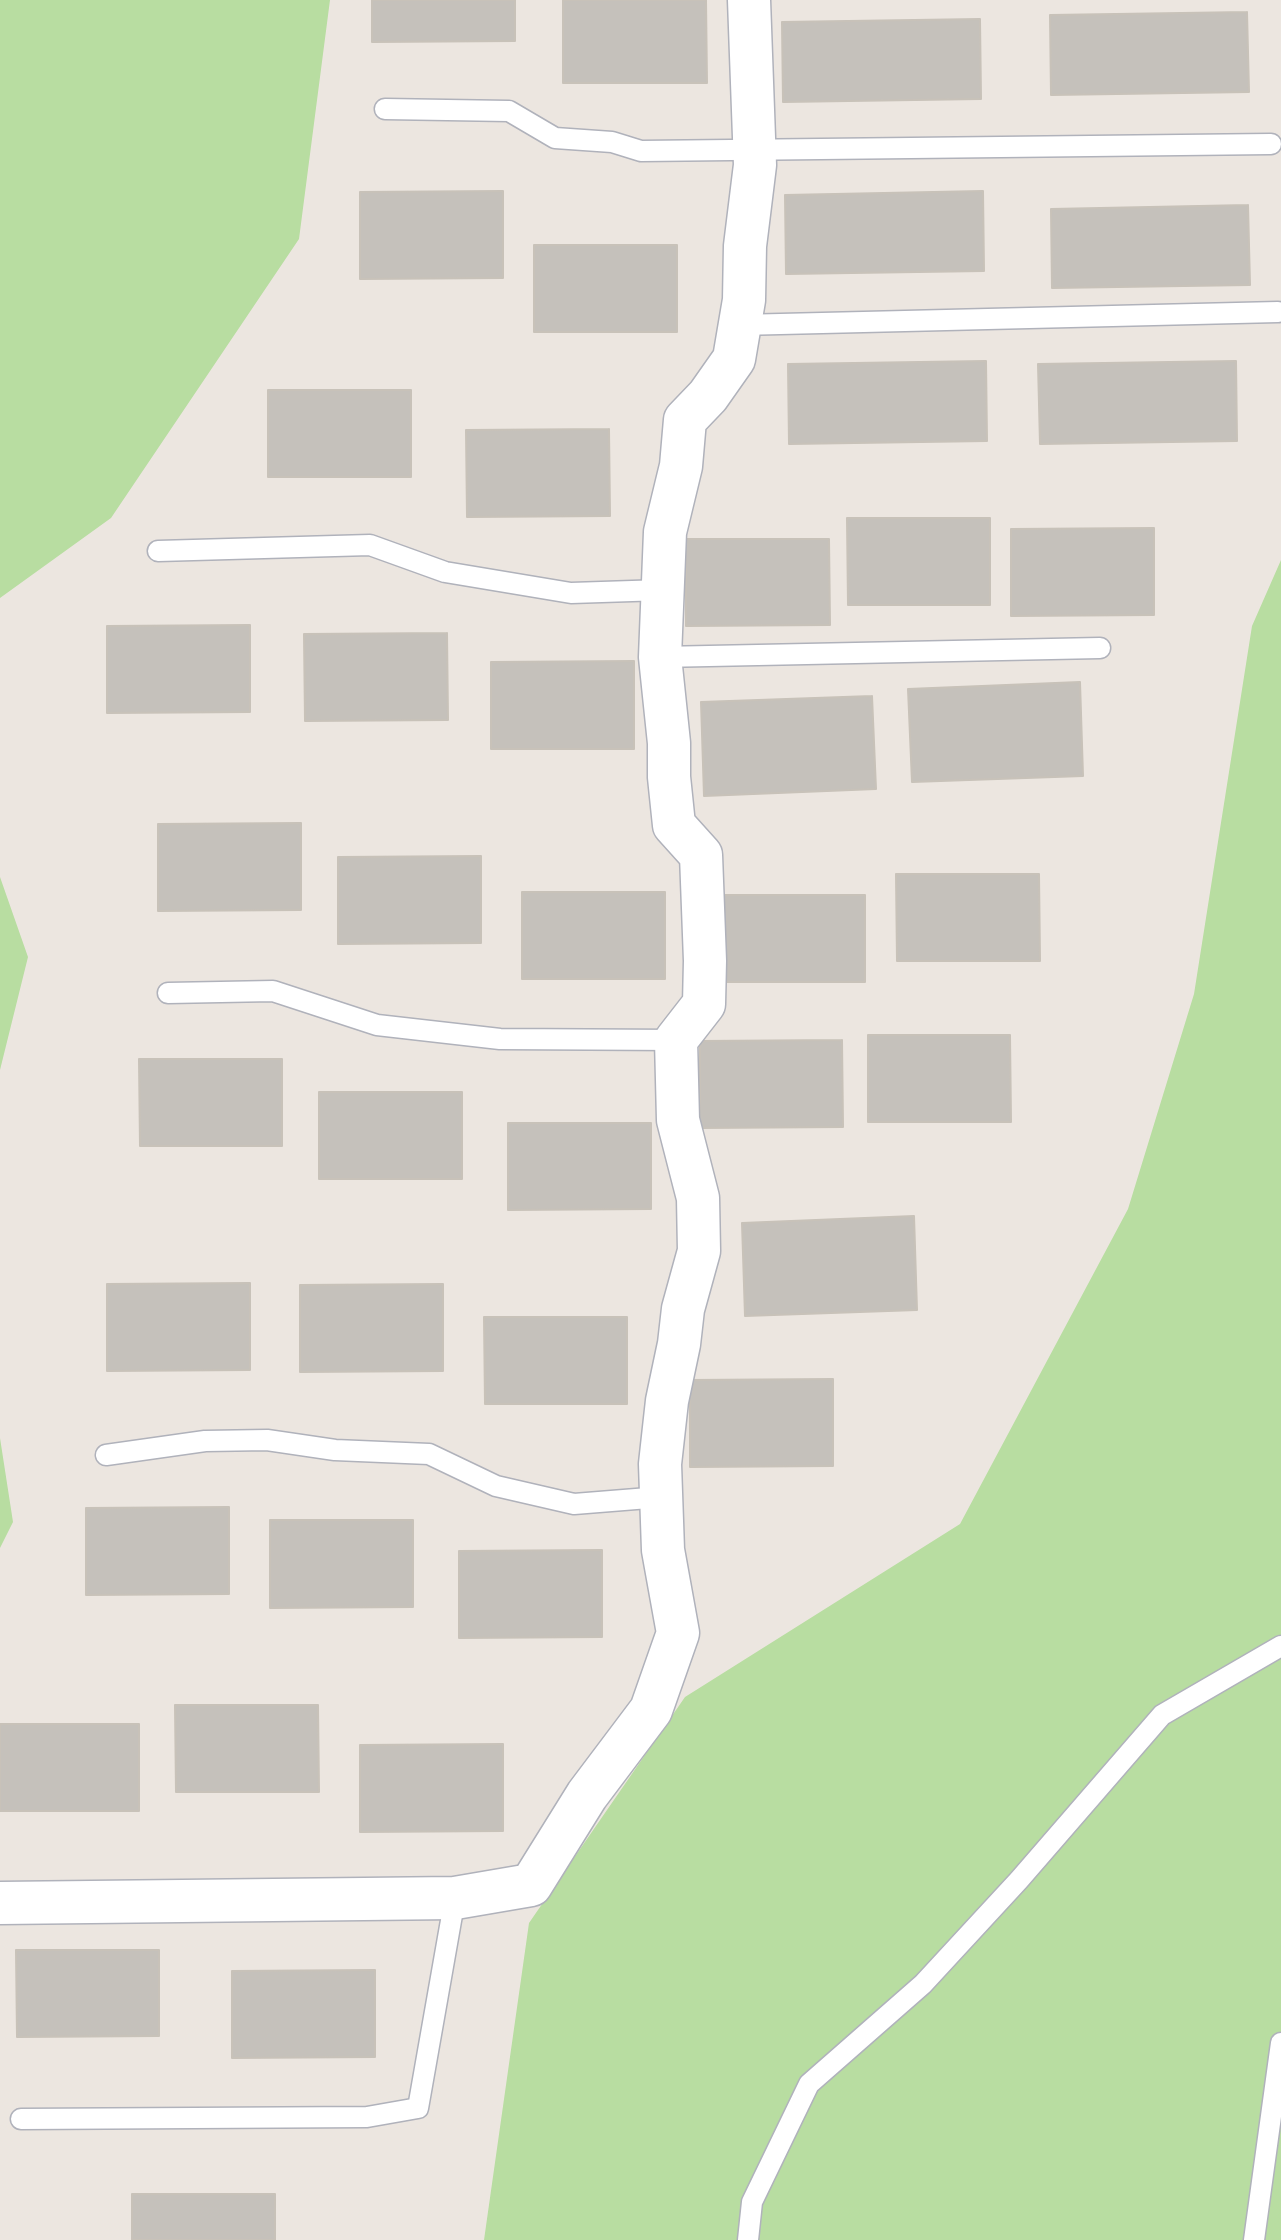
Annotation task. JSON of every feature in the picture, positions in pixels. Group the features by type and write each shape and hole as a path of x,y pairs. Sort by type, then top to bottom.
{"street":[{"path":"0,1903 455,1898 531,1885 587,1795 651,1710 678,1633 663,1550 660,1464 683,1309 699,1251 698,1198 678,1120 676,1040 704,1004 705,961 701,855 674,825 660,657 665,532 681,466 685,420 708,396 734,359 744,300 745,246 754,149 749,0"}],"lane":[{"path":"385,109 509,111 555,138 612,142 641,151 1271,144"},
{"path":"739,325 1278,312"},
{"path":"158,551 370,545 445,572 571,593 663,590"},
{"path":"660,657 1100,648"},
{"path":"168,993 273,991 377,1025 500,1039 676,1040"},
{"path":"106,1455 205,1441 267,1440 335,1450 429,1454 496,1486 574,1504 661,1497"},
{"path":"748,2240 752,2202 809,2084 923,1984 1019,1880 1162,1715 1281,1646"},
{"path":"21,2119 367,2117 418,2108 455,1898"},
{"path":"1254,2240 1281,2043"}],"green space":[{"path":"0,0 330,0 299,239 111,518 0,598"},
{"path":"1281,560 1281,2240 484,2240 529,1923 685,1697 960,1524 1128,1209 1194,994 1252,626"},
{"path":"0,877 28,957 0,1070"},
{"path":"0,1438 13,1522 0,1548"}],"building":[{"path":"372,0 515,0 515,41 372,42"},
{"path":"563,0 706,0 707,83 563,83"},
{"path":"1247,12 1249,92 1051,95 1050,15"},
{"path":"980,19 981,99 783,102 782,22"},
{"path":"503,191 503,278 360,279 360,192"},
{"path":"983,191 984,271 786,274 785,195"},
{"path":"1248,205 1250,285 1052,288 1051,209"},
{"path":"534,245 677,245 677,332 534,332"},
{"path":"986,361 987,441 789,444 788,364"},
{"path":"1236,361 1237,441 1040,444 1038,364"},
{"path":"268,390 411,390 411,477 268,477"},
{"path":"609,429 610,516 467,517 466,430"},
{"path":"847,518 990,518 990,605 848,605"},
{"path":"1154,528 1154,615 1011,616 1011,529"},
{"path":"686,539 829,539 830,625 686,626"},
{"path":"250,625 250,712 107,713 107,626"},
{"path":"447,633 448,720 305,721 304,634"},
{"path":"634,661 634,749 491,749 491,662"},
{"path":"1080,682 1083,776 912,782 908,689"},
{"path":"872,696 876,789 704,796 701,702"},
{"path":"301,823 301,910 158,911 158,824"},
{"path":"481,856 481,943 338,944 338,857"},
{"path":"896,874 1039,874 1040,961 897,961"},
{"path":"522,892 665,892 665,979 522,979"},
{"path":"722,895 865,895 865,982 722,982"},
{"path":"868,1035 1010,1035 1011,1122 868,1122"},
{"path":"842,1040 843,1127 700,1128 700,1041"},
{"path":"139,1059 282,1059 282,1146 140,1146"},
{"path":"319,1092 462,1092 462,1179 319,1179"},
{"path":"508,1123 651,1123 651,1209 508,1210"},
{"path":"914,1216 917,1310 745,1316 742,1223"},
{"path":"250,1283 250,1370 107,1371 107,1284"},
{"path":"443,1284 443,1371 300,1372 300,1285"},
{"path":"484,1317 627,1317 627,1404 485,1404"},
{"path":"833,1379 833,1466 690,1467 690,1380"},
{"path":"229,1507 229,1594 86,1595 86,1508"},
{"path":"270,1520 413,1520 413,1607 270,1608"},
{"path":"602,1550 602,1637 459,1638 459,1551"},
{"path":"175,1705 318,1705 319,1792 176,1792"},
{"path":"0,1724 139,1724 139,1811 0,1811"},
{"path":"503,1744 503,1831 360,1832 360,1745"},
{"path":"16,1950 159,1950 159,2036 17,2037"},
{"path":"375,1970 375,2057 232,2058 232,1971"},
{"path":"132,2194 275,2194 275,2240 132,2240"}]}
